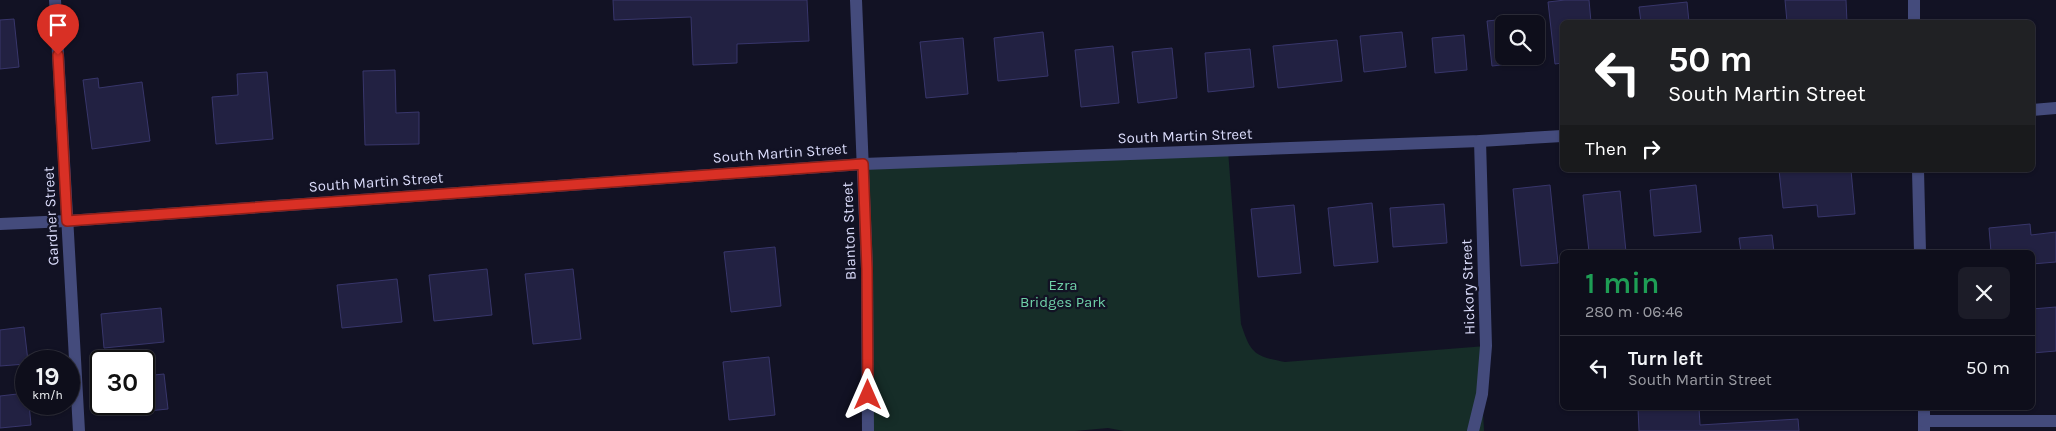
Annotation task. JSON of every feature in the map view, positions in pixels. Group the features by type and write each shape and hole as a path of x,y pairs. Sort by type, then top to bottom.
{"street":[{"name":"Gardner Street","path":"55,0 80,431"},
{"name":"Blanton Street","path":"856,0 867,269 868,431"},
{"path":"1914,0 1914,20"},
{"path":"2035,110 2056,108"},
{"name":"South Martin Street","path":"0,224 67,221 863,164 1480,141 1560,136"},
{"name":"Hickory Street","path":"1473,431 1482,394 1486,346 1480,141"},
{"path":"1918,172 1920,250"},
{"path":"1924,410 1924,426 2056,421"}],"green space":[{"name":"Ezra Bridges Park","path":"1228,150 1241,324 1251,348 1266,358 1285,362 1486,346 1482,394 1484,431 1124,431 1108,428 1075,431 868,431 863,164"}],"building":[{"path":"613,0 807,0 809,41 737,44 737,63 693,65 691,17 614,20"},
{"path":"1589,0 1591,20 1560,20 1560,63 1555,64 1548,2"},
{"path":"1785,0 1846,0 1847,20 1787,20"},
{"path":"1687,2 1689,20 1641,20 1639,7"},
{"path":"14,19 19,67 0,69 0,20"},
{"path":"1495,20 1495,65 1502,65 1492,66 1487,21"},
{"path":"1043,32 1048,76 998,81 994,38"},
{"path":"1402,32 1406,67 1364,72 1360,36"},
{"path":"1464,35 1467,70 1435,73 1432,38"},
{"path":"963,38 968,94 926,98 920,42"},
{"path":"1337,40 1342,81 1278,88 1273,46"},
{"path":"1113,46 1119,103 1081,107 1075,50"},
{"path":"1172,48 1177,98 1138,103 1132,52"},
{"path":"1250,49 1254,87 1208,92 1205,53"},
{"path":"395,70 396,113 419,112 419,144 365,145 363,71"},
{"path":"267,72 273,139 216,144 212,97 238,95 237,74"},
{"path":"98,78 99,88 142,82 150,141 92,149 83,80"},
{"path":"1779,172 1851,172 1855,214 1818,217 1817,205 1783,208"},
{"path":"1550,185 1558,263 1521,266 1513,189"},
{"path":"1696,185 1701,232 1654,236 1650,190"},
{"path":"1620,191 1626,250 1589,250 1583,195"},
{"path":"1372,203 1378,262 1334,266 1328,208"},
{"path":"1444,204 1447,243 1393,247 1390,208"},
{"path":"1294,205 1301,273 1258,277 1251,209"},
{"path":"2030,224 2031,235 2056,232 2056,262 2035,264 2035,250 1991,250 1989,228"},
{"path":"1772,235 1774,250 1741,250 1739,238"},
{"path":"775,247 781,306 731,312 724,252"},
{"path":"487,269 492,315 434,321 429,275"},
{"path":"573,269 581,339 533,344 525,274"},
{"path":"397,279 402,322 342,328 337,285"},
{"path":"2056,307 2056,351 2035,353 2035,309"},
{"path":"161,308 164,342 104,348 101,314"},
{"path":"24,327 27,350 15,350 15,365 0,366 0,330"},
{"path":"769,357 775,415 729,420 723,362"},
{"path":"164,374 168,409 155,410 155,375"},
{"path":"15,394 15,415 30,415 31,425 0,428 0,396"},
{"path":"1638,410 1699,410 1700,425 1798,419 1799,431 1639,431"}],"route":[{"path":"58,55 67,221 863,164 867,269 868,395"}]}
